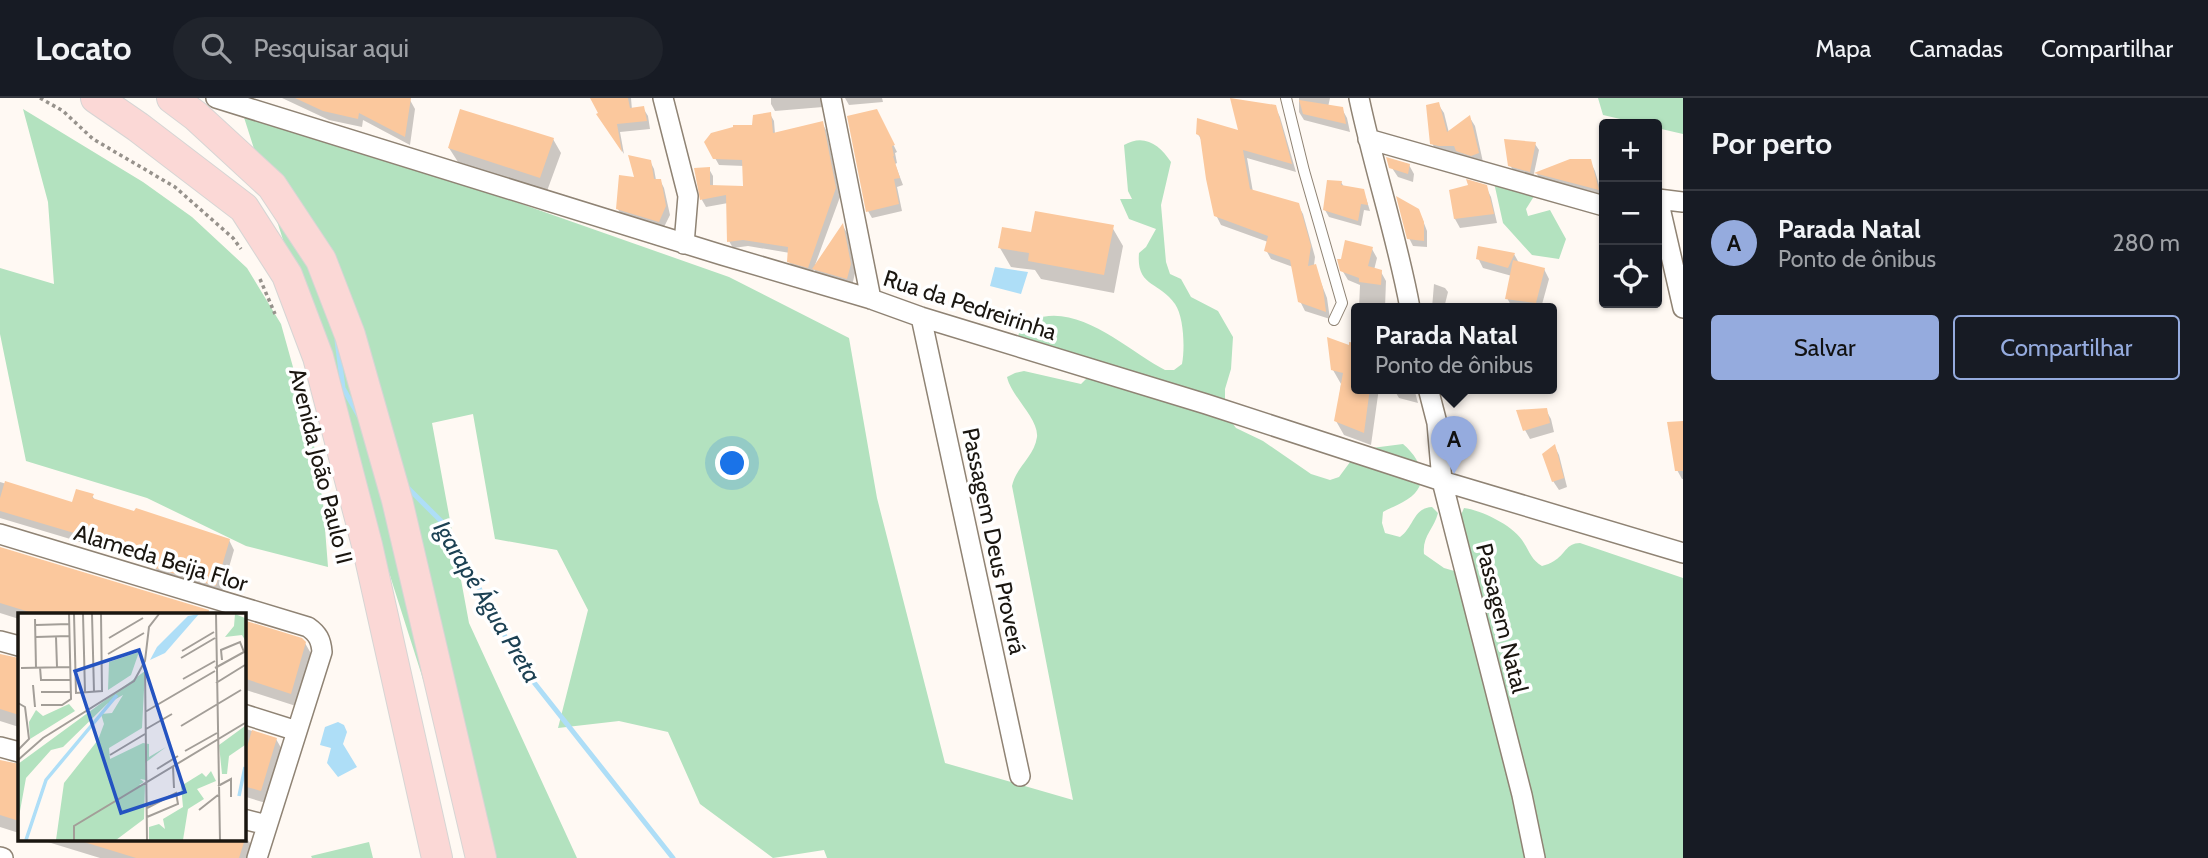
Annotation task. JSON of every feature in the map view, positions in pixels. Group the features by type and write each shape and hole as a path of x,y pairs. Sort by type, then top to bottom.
{"main road":[{"name":"Avenida João Paulo II","path":"96,98 244,208 286,275 318,357 367,545 437,858"},
{"path":"172,98 196,116 272,186 321,261 350,335 397,500 481,858"}],"street":[{"name":"Rua da Pedreirinha","path":"216,98 241,108 684,244 871,299 920,317 1219,408 1442,481 1683,553"},
{"path":"663,98 688,196 684,244"},
{"path":"831,98 871,299"},
{"path":"1359,98 1400,251 1409,303"},
{"path":"1368,139 1599,205"},
{"path":"1683,202 1658,199 1683,308"},
{"name":"Passagem Deus Proverá","path":"920,317 1020,776"},
{"name":"Passagem Natal","path":"1430,394 1437,424 1442,481 1522,795 1535,858"},
{"name":"Alameda Beija Flor","path":"0,534 308,628 318,636 322,652 298,731"},
{"path":"0,640 18,646"},
{"path":"245,715 298,731 257,858"},
{"path":"0,747 18,752"},
{"path":"245,819 267,825"}],"lane":[{"path":"1286,98 1342,303 1334,320"}],"path":[{"path":"40,98 64,111 93,139 175,187 233,238 246,257"},
{"path":"258,275 280,324"}],"green space":[{"path":"1598,98 1683,98 1683,134 1662,129 1662,119 1620,119 1603,115"},
{"path":"241,108 252,109 729,277 849,338 877,498 945,763 1073,800 1012,486 1035,444 1036,430 1007,377 1024,371 1081,384 1087,378 1018,345 1019,333 1025,324 1050,316 1068,317 1085,323 1165,370 1174,370 1182,364 1183,333 1178,310 1169,297 1145,278 1139,264 1139,253 1146,247 1156,229 1129,219 1120,199 1132,199 1128,191 1124,145 1138,140 1157,146 1171,162 1161,205 1166,262 1170,274 1181,279 1191,297 1218,311 1233,337 1231,369 1225,399 1230,420 1236,428 1263,441 1311,474 1330,480 1339,477 1356,454 1364,449 1403,444 1416,458 1421,482 1412,496 1383,512 1385,533 1400,537 1417,514 1432,507 1438,513 1426,537 1424,554 1444,568 1468,575 1474,570 1461,515 1464,508 1487,515 1511,529 1542,566 1558,559 1572,545 1580,543 1683,578 1683,858 827,858 824,850 773,858 700,804 668,732 619,721 558,728 588,610 557,550 495,539 473,414 432,423 469,623 577,858 480,858"},
{"path":"23,109 143,182 192,217 247,268 281,324 313,439 323,503 328,567 246,546 147,498 26,461 0,334 0,268 54,284 48,202"},
{"path":"1493,178 1536,193 1526,209 1528,216 1550,210 1566,239 1559,259 1532,255 1503,223"},
{"path":"369,842 373,858 311,856"}],"water":[{"path":"995,267 1028,272 1021,294 990,286"},
{"path":"338,722 344,725 347,732 343,744 357,767 338,777 327,763 331,748 320,745 325,727"}],"building":[{"path":"295,98 411,98 405,137 359,113 358,119 323,111"},
{"path":"590,98 628,98 630,108 644,106 647,121 617,124 622,152 596,114 598,113"},
{"path":"1230,98 1276,105 1292,164 1243,150 1250,189 1299,203 1311,246 1308,266 1316,264 1326,312 1298,302 1290,260 1264,251 1268,236 1214,216 1200,136 1196,134 1197,118 1238,130"},
{"path":"1299,100 1343,107 1346,124 1303,114"},
{"path":"1439,102 1447,132 1470,115 1479,153 1471,156 1456,151 1454,146 1430,144 1426,105"},
{"path":"460,109 554,138 540,178 448,148"},
{"path":"877,109 895,145 892,146 893,156 900,178 894,179 899,204 866,212 847,116"},
{"path":"771,112 773,133 823,121 836,188 808,268 787,262 788,247 743,240 727,242 726,195 700,200 694,168 710,167 710,185 743,186 742,160 713,159 704,142 711,133 733,125 752,125 753,115"},
{"path":"1504,139 1536,142 1530,172 1508,166"},
{"path":"628,155 651,160 654,179 661,179 666,206 659,222 616,209 619,175 634,177"},
{"path":"1386,157 1410,164 1408,174 1389,168"},
{"path":"1570,159 1591,159 1599,190 1534,173"},
{"path":"1466,179 1487,185 1494,214 1454,219 1449,190 1468,185"},
{"path":"1327,180 1342,181 1341,185 1364,189 1368,205 1361,204 1358,221 1323,210"},
{"path":"1396,196 1419,209 1424,222 1424,241 1407,239"},
{"path":"1035,211 1114,225 1104,275 1028,261 1029,253 998,248 1002,227 1031,232"},
{"path":"843,223 851,264 847,279 812,269"},
{"path":"1345,240 1373,247 1368,266 1382,270 1381,285 1359,282 1359,278 1340,271 1337,259 1341,259"},
{"path":"1478,246 1515,253 1508,268 1476,259"},
{"path":"1513,260 1545,268 1536,303 1505,299"},
{"path":"1327,337 1349,345 1351,342 1351,394 1369,394 1364,433 1334,421 1343,373 1331,370"},
{"path":"1547,408 1550,423 1523,431 1516,410"},
{"path":"1683,421 1683,471 1675,471 1667,422"},
{"path":"1555,444 1564,478 1552,482 1542,454"},
{"path":"5,481 72,502 76,489 94,494 92,498 134,511 136,508 230,539 216,586 152,567 155,557 0,511 0,498"},
{"path":"0,547 209,610 208,613 32,613 0,603"},
{"path":"245,621 302,638 306,642 291,694 245,679"},
{"path":"0,654 18,658 18,715 0,709"},
{"path":"252,730 277,738 261,791 245,787 245,754"},
{"path":"0,760 18,764 18,821 0,815"},
{"path":"245,840 239,858 136,858 84,842"}],"waterway":[{"name":"Igarapé Água Preta","path":"337,340 343,388 359,416"},
{"name":"Igarapé Água Preta","path":"405,485 445,525 521,666 673,858"}],"place":[{"name":"Parada Natal","path":"1454,474"}]}
